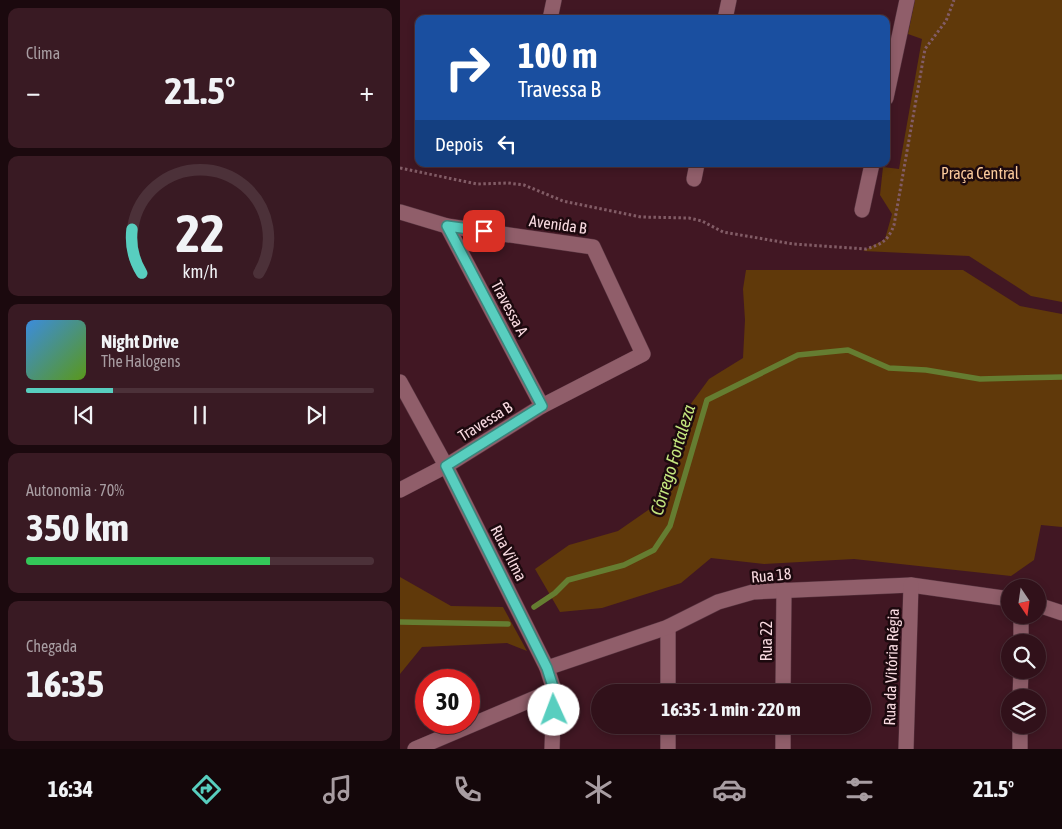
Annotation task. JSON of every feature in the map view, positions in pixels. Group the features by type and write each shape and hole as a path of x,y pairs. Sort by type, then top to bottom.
{"street":[{"path":"551,15 554,0"},
{"path":"726,15 729,0"},
{"path":"890,79 907,0"},
{"path":"694,179 696,167"},
{"path":"862,210 871,167"},
{"name":"Avenida B","path":"400,212 447,226 593,247 643,354"},
{"name":"Travessa A","path":"447,226 542,406"},
{"name":"Travessa B","path":"400,490 446,466 542,406 643,354"},
{"name":"Rua Vilma","path":"400,382 446,466 547,668 554,690 552,749"},
{"name":"Rua 18","path":"547,668 668,627 718,602 753,592 911,585 1001,598"},
{"name":"Rua da Vitória Régia","path":"906,749 911,585"},
{"name":"Rua 22","path":"783,684 784,590"},
{"path":"1046,608 1062,613"},
{"path":"668,627 668,684"},
{"path":"415,749 433,745 554,690"},
{"path":"668,734 668,749"},
{"path":"783,734 783,749"},
{"path":"1020,734 1020,749"}],"path":[{"path":"400,168 477,184 508,183 524,185 563,201 641,217 689,218 702,221 723,232 793,244 866,249 876,246 890,236 894,225 925,49 946,21 954,0"}],"green space":[{"name":"Praça Central","path":"915,0 1062,0 1062,302 1031,296 969,256 863,251 885,239 892,214 880,195 883,167 899,169 922,39 908,34"},
{"path":"746,270 963,270 1020,306 1062,314 1062,527 1041,525 1034,560 1011,576 854,559 764,564 711,558 681,583 602,608 560,612 535,569 569,545 618,531 654,506 671,475 678,435 690,405 709,379 743,358 745,320 743,289"},
{"path":"400,577 451,606 503,607 527,651 507,643 422,647 400,674"}],"waterway":[{"name":"Córrego Fortaleza","path":"534,607 555,593 568,580 624,565 654,550 670,526 707,400 798,355 848,350 889,368 926,370 980,379 1062,377"},
{"name":"Córrego Fortaleza","path":"400,622 508,624"}],"route":[{"path":"484,231 447,226 542,406 446,466 547,668 554,690 554,710"}]}
